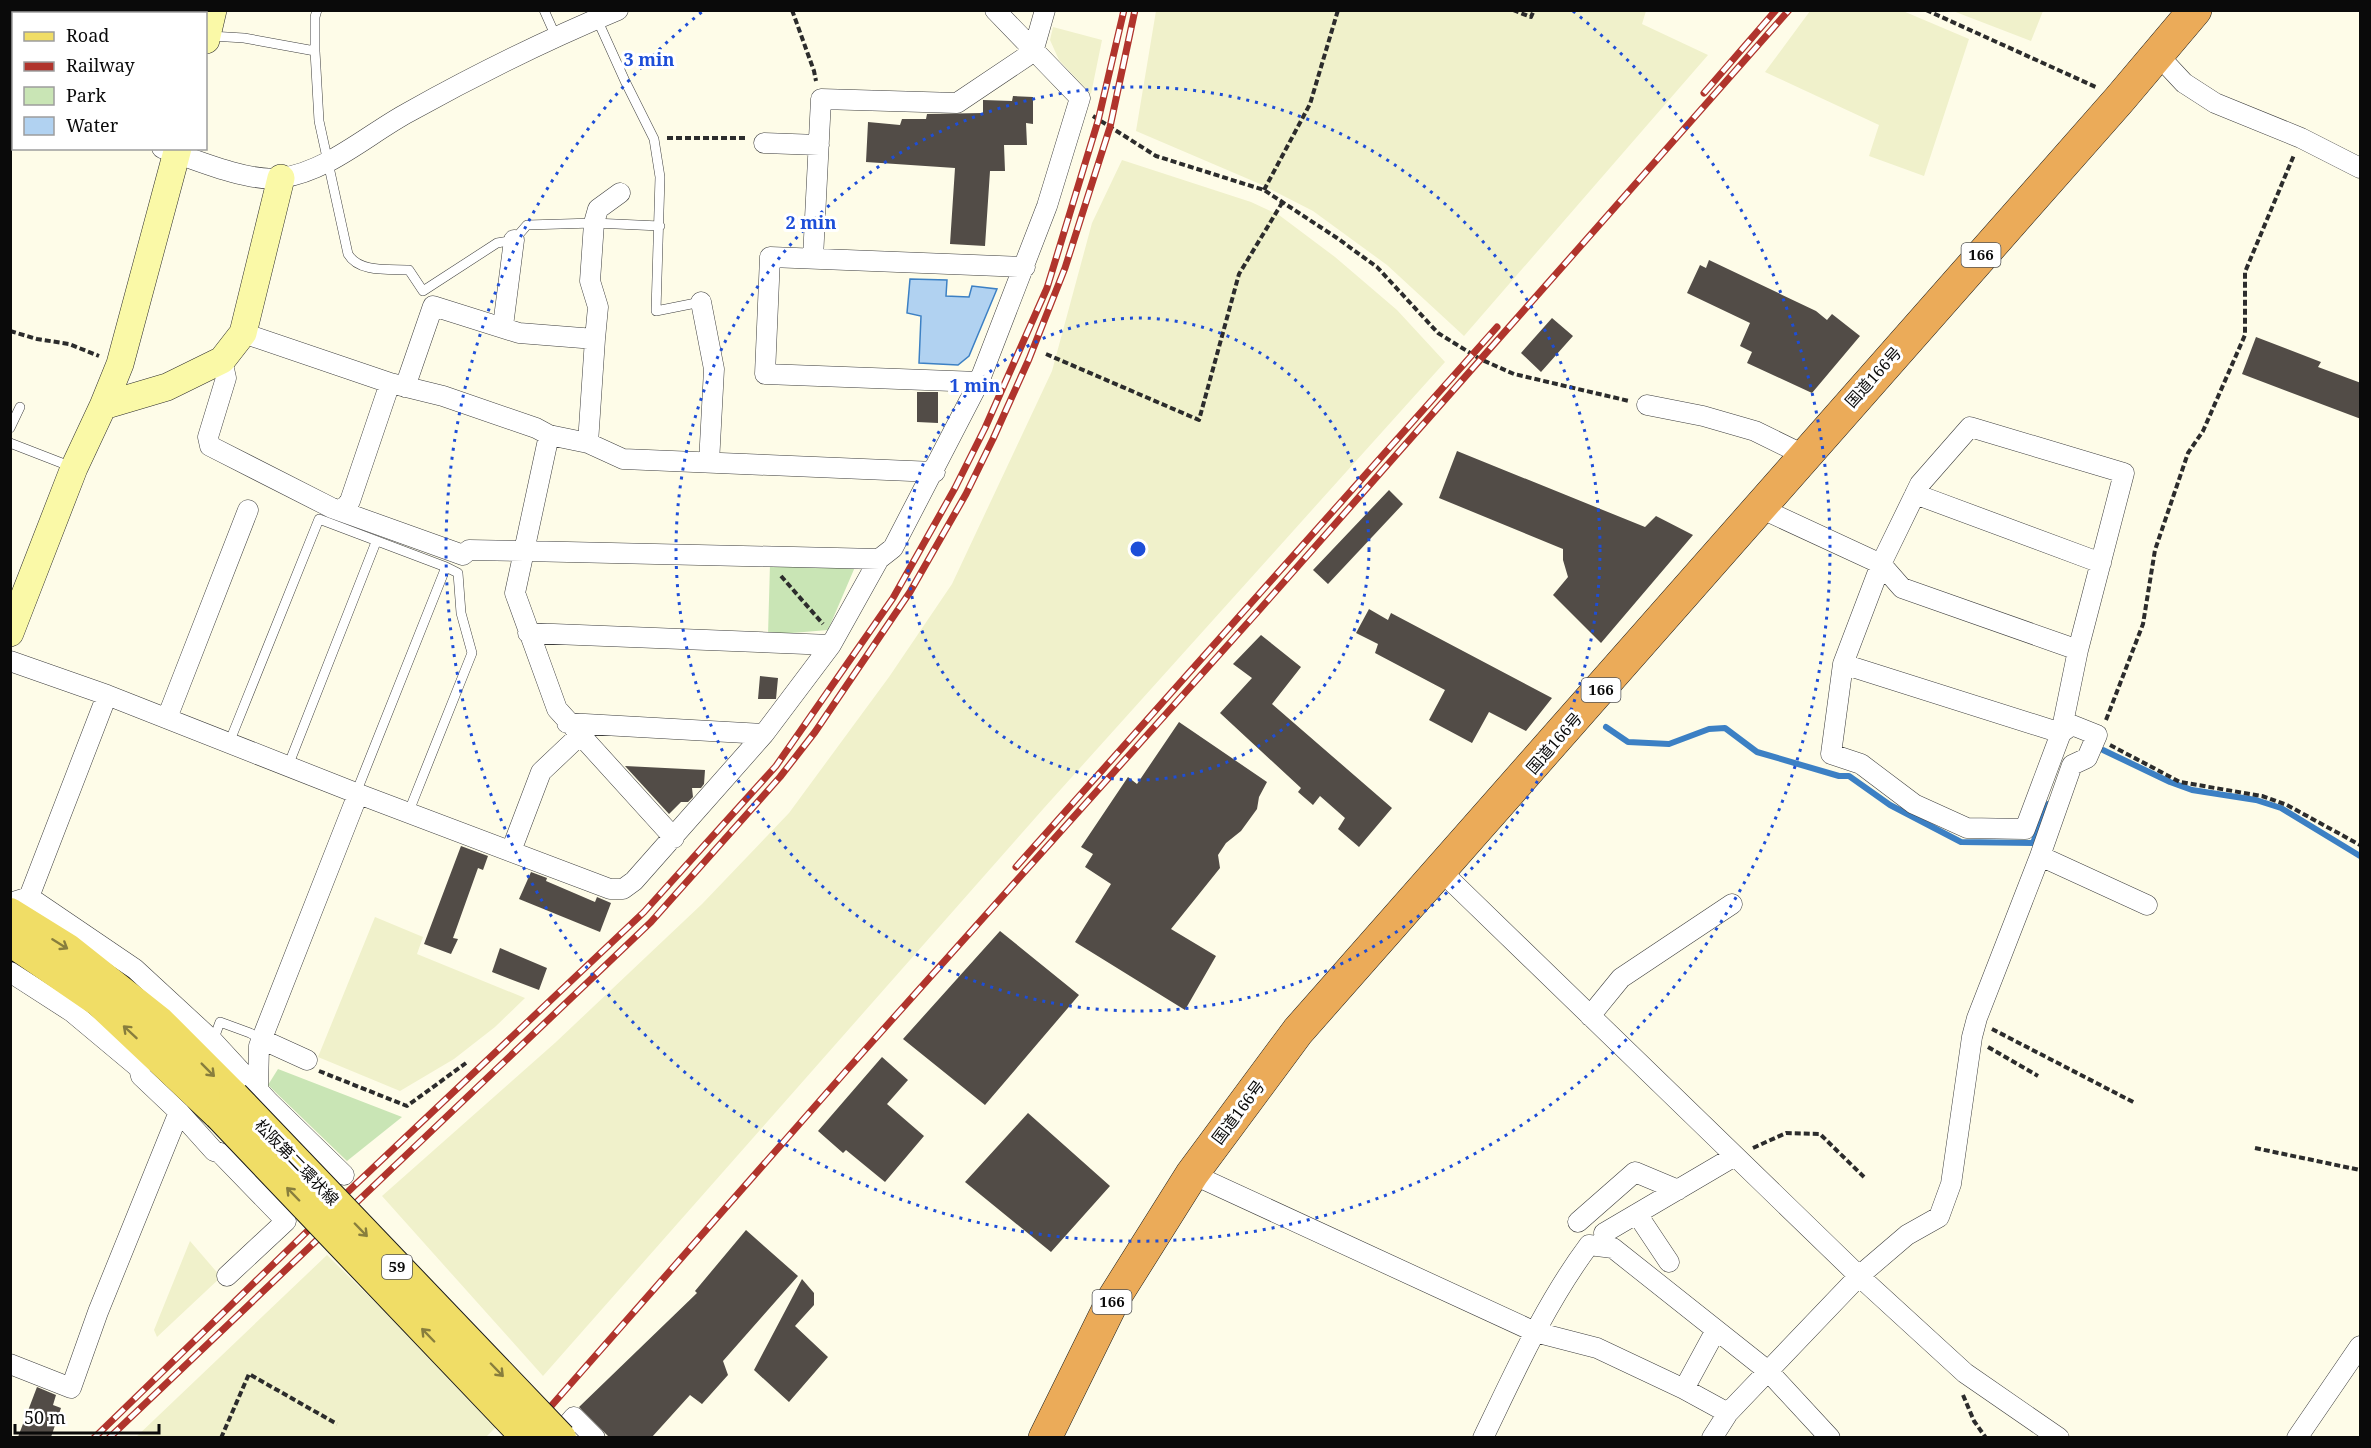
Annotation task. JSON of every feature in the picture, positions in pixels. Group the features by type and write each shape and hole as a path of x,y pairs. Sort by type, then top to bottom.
{"highway":[{"name":"国道166号","path":"1045,1437 1114,1298 1192,1174 1298,1031 1761,508 1804,455 2119,100 2195,10"}],"main road":[{"name":"松阪第二環状線","path":"17,904 68,949 160,1023 561,1437"},
{"name":"松阪第二環状線","path":"10,941 237,1100 527,1437"}],"street":[{"path":"10,633 74,468 120,364 172,150 240,174 281,178 328,162 462,82 618,10"},
{"path":"10,661 108,694 357,794 409,811 610,889 623,889 634,881 674,838 765,734 879,559 893,548 935,472 979,382 1047,206 1080,98 1033,52 995,10"},
{"path":"813,258 821,99 957,104 1033,52 1045,10"},
{"path":"2157,54 2184,82 2215,103 2301,138 2361,168"},
{"path":"764,143 819,145"},
{"path":"103,406 167,387 222,360 243,333 281,178"},
{"path":"588,443 598,308 590,281 594,223 598,208 620,193"},
{"path":"503,326 514,240"},
{"path":"979,382 765,374 770,257 1025,267"},
{"path":"701,303 714,369 709,463"},
{"path":"342,511 350,501 433,306 503,326 519,333 595,339"},
{"path":"243,333 398,385 443,396 536,428 549,435 588,443 623,459 935,472"},
{"path":"222,360 226,378 208,437 210,446 332,508 463,555 469,550 879,559"},
{"path":"1647,405 1703,416 1755,431 1804,455"},
{"path":"1970,427 2124,473 2078,650 2061,733 2025,829 1967,828 1914,804 1861,764 1831,754 1842,664 1881,564 1915,494 1920,484 1970,427"},
{"path":"549,435 515,593 557,710 674,838"},
{"path":"1915,494 2101,563"},
{"path":"1761,508 1881,564 1902,588 2078,650"},
{"path":"167,718 248,510"},
{"path":"528,633 829,637"},
{"path":"1842,664 2061,733"},
{"path":"108,694 17,904 135,969 213,1041 237,1100 344,1175"},
{"path":"1712,1437 1728,1413 1859,1276 1907,1235 1939,1216 1951,1184 1972,1037 1977,1018 2040,856 2072,765 2087,758 2097,735 2072,725 2061,733"},
{"path":"573,729 765,734"},
{"path":"511,850 541,772 573,729"},
{"path":"237,1100 357,794"},
{"path":"2040,856 2147,905"},
{"path":"1441,871 1859,1276 1965,1373 2059,1437"},
{"path":"1590,1016 1621,978 1732,904"},
{"path":"10,972 72,1012 139,1068 141,1076 286,1221 227,1276"},
{"path":"262,1040 307,1060"},
{"path":"10,1364 71,1388 98,1312 178,1112"},
{"path":"1604,1233 1735,1156"},
{"path":"1578,1222 1635,1172 1678,1190"},
{"path":"1192,1174 1535,1332 1597,1348 1684,1389 1728,1413"},
{"path":"1637,1214 1669,1262"},
{"path":"1483,1437 1565,1277 1589,1245 1613,1248 1768,1371 1830,1437"},
{"path":"1684,1389 1716,1330"},
{"path":"2297,1437 2361,1346"},
{"path":"556,1437 574,1417 595,1437"}],"lane":[{"path":"317,10 315,51 319,121 348,254 353,262 361,267 409,270 423,291 497,243 514,240 528,225 594,223 660,226"},
{"path":"544,10 556,37"},
{"path":"597,19 654,139 660,177 656,311 701,303"},
{"path":"208,31 315,51"},
{"path":"10,428 20,406"},
{"path":"10,443 74,468"},
{"path":"229,743 319,519 458,573 461,613 472,653 409,811"},
{"path":"288,766 376,542"},
{"path":"357,794 446,567"},
{"path":"213,1041 220,1022 262,1040"}],"path":[{"path":"792,10 814,70 821,99"},
{"path":"1263,190 1310,104 1338,10"},
{"path":"1513,10 1531,17 1534,10"},
{"path":"1926,10 2094,86 2119,100"},
{"path":"1078,105 1098,121 1156,156 1263,190 1377,267 1438,333 1480,359 1514,374 1647,405"},
{"path":"654,139 761,138 764,143"},
{"path":"2301,138 2245,272 2245,335 2203,431 2188,453 2155,550 2143,624 2104,725 2097,735 2107,744 2180,782 2272,799 2361,845"},
{"path":"1046,354 1199,420 1239,274 1282,203"},
{"path":"10,331 37,339 69,344 120,364"},
{"path":"777,572 829,637"},
{"path":"1977,1018 1993,1030 2134,1103"},
{"path":"1972,1037 2038,1076"},
{"path":"307,1060 308,1066 406,1106 466,1063"},
{"path":"1735,1156 1786,1132 1820,1134 1864,1177"},
{"path":"2255,1148 2361,1170"},
{"path":"1965,1373 1963,1396 1974,1421 1986,1437"},
{"path":"221,1437 249,1374 337,1424"}],"green space":[{"path":"1156,11 1646,11 1642,24 1708,55 1464,336 1387,265 1313,211 1260,184 1136,131"},
{"path":"1810,11 1903,11 1969,39 1924,176 1869,156 1879,125 1765,72"},
{"path":"1953,11 2043,11 2031,41"},
{"path":"1053,27 1102,40 1091,94 1059,60 1050,40"},
{"path":"1122,160 1251,202 1279,215 1335,257 1397,310 1445,362 1044,808 543,1376 382,1196 556,1042 702,904 789,813 889,677 952,584 1052,371 1092,223"},
{"path":"770,564 855,567 828,630 768,635"},
{"path":"375,917 423,937 417,954 525,998 495,1027 454,1059 400,1091 318,1057"},
{"path":"278,1069 402,1117 347,1161 268,1085"},
{"path":"190,1241 221,1277 157,1337 154,1330"},
{"path":"327,1255 499,1424 485,1438 135,1438"}],"water":[{"path":"910,279 947,280 946,296 969,297 972,286 997,289 969,356 958,365 919,363 921,316 907,313"}],"building":[{"path":"1013,96 1033,97 1033,124 1026,123 1027,145 1004,145 1005,171 990,171 985,246 950,244 955,168 866,162 868,122 900,125 902,119 926,119 927,114 983,113 983,100 1012,101"},
{"path":"1709,260 1816,311 1827,320 1832,314 1860,336 1812,393 1747,363 1752,352 1740,346 1750,323 1687,293 1700,265 1706,268"},
{"path":"1552,318 1573,336 1541,372 1521,353"},
{"path":"2256,337 2321,362 2318,367 2361,383 2361,419 2242,374"},
{"path":"917,392 938,392 938,423 917,422"},
{"path":"1457,451 1645,527 1656,516 1693,535 1601,643 1553,595 1568,577 1563,560 1563,549 1439,498"},
{"path":"1389,490 1403,504 1328,584 1313,570"},
{"path":"1369,609 1388,620 1391,613 1552,698 1526,731 1489,712 1472,743 1429,720 1445,690 1375,653 1378,644 1356,633"},
{"path":"1261,635 1301,667 1272,704 1392,808 1359,847 1338,829 1345,818 1320,796 1313,805 1298,792 1301,788 1220,713 1252,678 1233,664"},
{"path":"760,676 778,678 776,699 758,699"},
{"path":"1179,722 1267,782 1259,797 1257,809 1241,831 1226,843 1218,855 1220,868 1171,929 1216,956 1185,1010 1075,942 1111,884 1085,867 1093,854 1081,847 1128,777 1137,784"},
{"path":"625,766 705,770 704,784 701,788 692,788 693,797 688,802 681,802 669,814"},
{"path":"461,846 488,856 483,870 478,868 453,938 458,939 451,954 424,944"},
{"path":"531,872 595,902 597,897 611,903 600,932 519,899"},
{"path":"1000,931 1079,995 985,1105 903,1039"},
{"path":"500,948 547,968 539,990 492,972"},
{"path":"882,1057 908,1080 887,1104 924,1136 885,1182 846,1150 843,1153 818,1131"},
{"path":"1028,1113 1110,1186 1051,1252 965,1182"},
{"path":"746,1230 798,1276 723,1361 728,1375 702,1404 690,1395 652,1437 609,1437 579,1407 697,1293 695,1291"},
{"path":"802,1279 814,1293 814,1305 795,1326 828,1357 789,1402 754,1370"},
{"path":"37,1387 56,1395 53,1405 61,1408 51,1437 18,1437"}],"waterway":[{"path":"1606,727 1628,742 1669,744 1709,729 1725,728 1757,752 1839,776 1849,776 1890,805 1961,842 2033,843 2048,804"},
{"path":"2103,750 2192,790 2256,800 2281,808 2360,856"}],"railway":[{"path":"94,1438 355,1185 644,912 776,766 893,598 955,488 985,428 1047,288 1098,121 1124,10"},
{"path":"109,1438 651,922 780,777 815,732 910,592 966,494 1029,359 1065,268 1110,127 1135,10"},
{"path":"1704,93 1776,10"},
{"path":"523,1438 1789,10"},
{"path":"1016,867 1497,327"}]}
